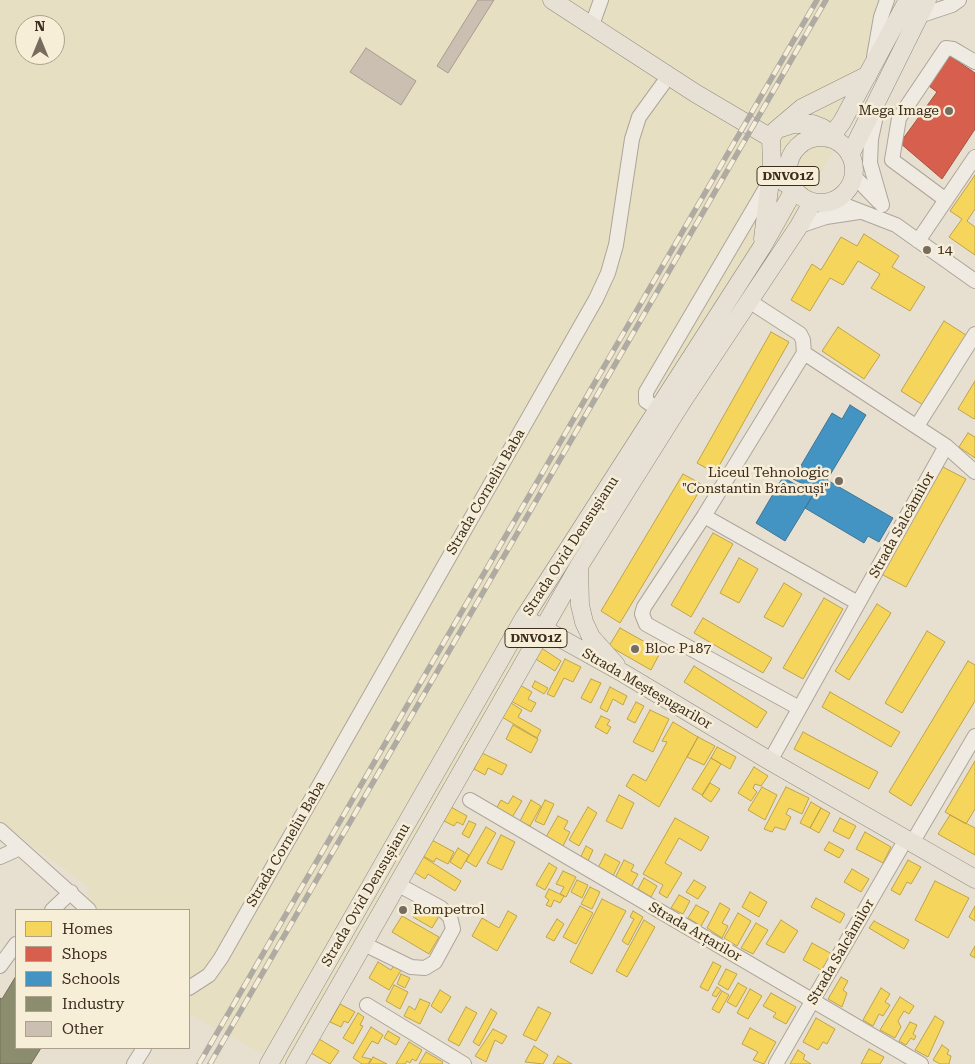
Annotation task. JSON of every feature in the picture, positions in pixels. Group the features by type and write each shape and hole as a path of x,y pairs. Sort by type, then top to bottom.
{"main road":[{"path":"552,0 668,77 774,134"},
{"path":"829,138 842,122 908,0"},
{"path":"850,155 927,0"},
{"path":"762,247 774,134 802,108 870,72"},
{"path":"774,134 793,124 814,124 822,128 829,138 838,142 850,155 854,165 854,176 844,195 834,201"},
{"name":"DNVO1Z","path":"829,138 811,139 796,148 792,155 788,172 794,189 802,198 824,204 834,201"},
{"path":"772,164 781,180 794,189"},
{"name":"Strada Ovid Densușianu","path":"269,1064 524,618 762,247 794,189"},
{"name":"Strada Ovid Densușianu","path":"295,1064 579,566 799,226 812,202"},
{"name":"Strada Ovid Densușianu","path":"579,566 580,605 584,622 592,637 623,672"},
{"name":"Strada Meșteșugarilor","path":"524,618 623,672 770,761 975,879"}],"street":[{"path":"592,25 601,0"},
{"path":"870,72 881,17 887,0"},
{"path":"919,16 952,5 959,0"},
{"path":"946,200 892,160 891,154 899,118 946,48 953,49 975,62"},
{"name":"Strada Corneliu Baba","path":"190,988 209,975 221,958 596,299 608,273 616,245 632,139 636,124 647,103 668,77"},
{"path":"881,91 869,150 872,174 882,205"},
{"path":"918,241 975,157"},
{"path":"854,176 882,205 896,225"},
{"path":"658,409 648,403 645,395 770,182"},
{"path":"834,201 867,212 896,225 975,281"},
{"path":"799,226 826,216 867,212"},
{"path":"717,274 736,288"},
{"path":"749,301 800,334 803,340 804,353 704,516 644,607 643,619 646,624 799,708"},
{"path":"917,426 975,334"},
{"path":"680,337 698,347"},
{"path":"804,353 946,446 975,472"},
{"name":"Strada Salcâmilor","path":"858,603 946,446"},
{"path":"704,516 858,603 770,761"},
{"name":"Strada Salcâmilor","path":"776,1064 812,1000 975,736"},
{"name":"Strada Arțarilor","path":"470,800 921,1064"},
{"path":"0,830 88,909"},
{"path":"0,857 20,848"},
{"path":"364,944 411,967 425,968 435,962 453,929 450,917 441,908 397,884"},
{"path":"53,909 71,892"},
{"path":"0,966 15,945"},
{"path":"367,1005 464,1064"},
{"path":"134,1064 143,1049"}],"shaded area":[{"path":"0,0 921,0 551,637 498,714 302,1064 281,1064 190,1015 190,909 80,909 90,888 0,822"}],"building: Homes":[{"path":"975,175 975,209 967,221 975,227 975,255 949,237 962,219 950,211"},
{"path":"864,234 899,256 892,267 925,287 910,311 871,288 880,274 858,261 843,285 830,278 810,311 791,300 812,264 821,270 841,237 857,246"},
{"path":"944,321 966,335 923,405 901,391"},
{"path":"838,327 880,355 864,379 822,351"},
{"path":"771,332 789,342 715,473 697,463"},
{"path":"975,381 975,418 974,419 958,409"},
{"path":"968,433 975,437 975,458 959,447"},
{"path":"941,466 966,479 906,587 881,574"},
{"path":"683,474 703,485 620,623 601,611"},
{"path":"713,533 733,544 691,617 671,605"},
{"path":"739,558 758,569 739,603 720,593"},
{"path":"784,583 802,594 783,627 764,617"},
{"path":"824,598 843,609 803,679 783,668"},
{"path":"877,604 891,613 849,680 835,671"},
{"path":"703,618 772,658 763,673 694,633"},
{"name":"Bloc P187","path":"620,628 661,651 651,670 609,646"},
{"path":"927,631 945,642 902,713 885,703"},
{"path":"540,647 561,661 555,671 534,658"},
{"path":"565,659 581,667 573,682 564,678 554,697 547,694"},
{"path":"968,661 975,665 975,701 911,806 889,792"},
{"path":"694,666 767,712 757,728 684,682"},
{"path":"591,679 601,683 591,703 581,698"},
{"path":"535,681 548,688 544,694 532,687"},
{"path":"518,684 532,692 528,699 536,703 531,712 509,700"},
{"path":"610,687 627,696 623,705 613,699 607,712 600,708"},
{"path":"830,692 900,732 891,747 822,707"},
{"path":"636,702 644,706 635,723 627,719"},
{"path":"511,703 522,710 518,717 541,730 537,738 502,717"},
{"path":"650,710 669,719 653,752 633,742"},
{"path":"601,716 610,720 607,725 611,727 607,734 595,727"},
{"path":"673,722 698,737 659,807 626,786 633,774 646,781 667,742 662,741"},
{"path":"513,725 538,739 531,753 506,739"},
{"path":"803,732 878,772 869,789 794,749"},
{"path":"698,737 715,746 704,765 687,757"},
{"path":"717,747 736,757 730,769 711,758"},
{"path":"482,753 507,765 502,775 488,768 485,775 474,769"},
{"path":"711,758 721,764 702,795 692,789"},
{"path":"975,761 975,809 966,824 945,812"},
{"path":"754,767 768,776 761,786 755,784 753,788 757,792 751,801 738,793"},
{"path":"710,783 720,789 711,802 702,796"},
{"path":"762,787 777,795 765,820 748,810"},
{"path":"786,787 809,798 802,814 789,808 786,814 791,817 785,830 775,827 772,832 764,829"},
{"path":"619,795 634,803 622,829 606,821"},
{"path":"513,796 522,801 511,819 495,811 501,800 508,804"},
{"path":"531,800 541,806 530,826 520,821"},
{"path":"545,800 554,804 544,825 535,821"},
{"path":"811,802 821,808 810,828 800,823"},
{"path":"451,807 467,816 463,825 457,822 454,826 444,821"},
{"path":"588,807 597,813 579,846 569,840"},
{"path":"821,808 830,813 819,833 810,828"},
{"path":"950,815 975,828 975,855 938,834"},
{"path":"558,816 568,821 564,829 570,832 563,846 546,837"},
{"path":"675,818 709,837 701,851 679,838 665,863 682,873 667,898 659,893 663,885 643,874"},
{"path":"840,818 856,826 849,839 833,831"},
{"path":"469,821 476,824 469,838 462,834"},
{"path":"486,827 496,833 476,867 466,861"},
{"path":"865,832 891,847 883,863 856,849"},
{"path":"501,835 515,842 502,870 487,863"},
{"path":"430,839 454,852 448,864 436,858 434,862 421,855"},
{"path":"829,842 844,850 839,858 824,850"},
{"path":"586,846 593,850 588,861 580,858"},
{"path":"458,848 469,855 461,869 450,862"},
{"path":"605,854 620,862 613,876 598,868"},
{"path":"422,856 461,881 455,891 428,874 425,879 412,871"},
{"path":"624,860 634,865 631,871 638,874 631,887 615,878"},
{"path":"908,860 921,867 911,884 907,882 900,895 891,890"},
{"path":"549,863 557,868 545,890 536,885"},
{"path":"852,869 869,879 861,892 844,882"},
{"path":"563,871 576,877 566,897 560,894 564,887 556,884"},
{"path":"644,878 657,886 651,897 638,889"},
{"path":"577,880 588,885 582,898 571,892"},
{"path":"694,880 706,887 698,899 686,892"},
{"path":"935,881 969,898 948,938 915,920"},
{"path":"590,887 600,892 592,909 581,904"},
{"path":"549,889 564,896 560,903 554,900 551,907 546,905 549,900 545,897"},
{"path":"750,892 767,902 759,917 742,907"},
{"path":"679,895 690,901 683,914 671,908"},
{"path":"417,896 442,911 432,928 413,917 420,905 414,901"},
{"path":"816,898 845,914 840,923 811,907"},
{"path":"602,899 626,911 592,974 570,962"},
{"path":"720,903 730,909 722,923 728,926 722,938 707,928"},
{"path":"696,905 709,912 701,926 688,918"},
{"path":"580,906 593,913 576,944 563,937"},
{"path":"975,906 975,921 969,917"},
{"path":"508,911 517,916 497,951 472,936 482,918 499,928"},
{"path":"633,911 643,917 628,945 622,941 634,919 630,917"},
{"path":"738,913 751,921 737,946 724,938"},
{"path":"402,916 439,937 429,954 392,932"},
{"path":"557,919 564,924 554,941 546,937"},
{"path":"644,920 655,927 627,977 616,971"},
{"path":"781,920 798,931 784,953 766,944"},
{"path":"874,921 909,940 904,949 869,928"},
{"path":"756,923 768,930 753,954 741,948"},
{"path":"812,943 832,954 823,971 803,960"},
{"path":"975,946 975,958 970,955"},
{"path":"378,962 391,970 396,962 403,967 389,990 369,978"},
{"path":"713,962 721,966 708,991 700,987"},
{"path":"726,969 737,974 728,990 718,984"},
{"path":"401,974 410,978 405,988 397,984"},
{"path":"841,977 848,981 843,990 847,993 842,1007 828,999"},
{"path":"738,983 747,988 736,1007 727,1002"},
{"path":"394,985 408,992 400,1009 386,1001"},
{"path":"717,987 721,990 716,997 712,995"},
{"path":"881,988 890,994 885,1002 890,1005 883,1016 879,1014 873,1026 863,1020"},
{"path":"750,989 762,996 748,1019 737,1013"},
{"path":"440,990 451,997 441,1013 431,1006"},
{"path":"722,991 729,995 719,1013 712,1009"},
{"path":"771,993 796,1007 786,1024 773,1017 776,1013 763,1006"},
{"path":"900,997 914,1006 909,1014 904,1011 898,1021 901,1027 895,1038 880,1030"},
{"path":"420,999 430,1003 420,1024 404,1016 409,1006 415,1010"},
{"path":"340,1004 355,1012 348,1023 344,1021 341,1027 330,1022"},
{"path":"466,1007 477,1013 459,1046 448,1040"},
{"path":"538,1007 551,1013 536,1041 523,1035"},
{"path":"491,1009 497,1013 479,1046 473,1042"},
{"path":"358,1013 364,1017 360,1025 363,1026 353,1044 343,1038"},
{"path":"935,1016 944,1022 928,1057 915,1050"},
{"path":"816,1018 835,1029 827,1044 823,1042 818,1050 803,1042"},
{"path":"910,1022 917,1025 913,1034 916,1036 914,1040 911,1038 906,1045 899,1041"},
{"path":"371,1027 383,1035 378,1044 372,1041 362,1057 371,1059 368,1064 362,1064 353,1058"},
{"path":"750,1028 776,1042 764,1064 753,1060 758,1052 742,1044"},
{"path":"493,1029 507,1036 502,1044 495,1040 486,1062 475,1056"},
{"path":"388,1031 400,1038 396,1045 384,1038"},
{"path":"319,1039 339,1051 330,1064 311,1053"},
{"path":"409,1042 422,1050 416,1061 412,1059 410,1063 407,1061 405,1064 396,1064"},
{"path":"942,1045 949,1050 947,1054 951,1056 949,1064 940,1064 933,1060"},
{"path":"534,1046 548,1055 543,1064 525,1062"},
{"path":"869,1049 884,1057 880,1064 861,1064"},
{"path":"798,1050 805,1055 803,1059 811,1064 790,1064"},
{"path":"426,1052 443,1062 442,1064 419,1064"},
{"path":"558,1056 572,1064 553,1064"},
{"path":"373,1057 387,1064 369,1064"}],"building: Shops":[{"name":"Mega Image","path":"950,56 975,73 975,129 942,179 900,143 937,92 929,86"}],"building: Schools":[{"path":"850,405 866,415 827,480 893,518 879,542 868,536 864,543 805,508 813,495 801,488 803,484 793,479 832,413 842,419"},
{"path":"783,477 813,495 785,541 756,523"}],"building: Industry":[{"path":"15,978 15,1049 40,1049 31,1064 0,1064 0,998 2,999"}],"building: Other":[{"path":"478,0 494,0 448,73 437,66"},
{"path":"366,48 416,81 401,105 350,72"}],"railway":[{"path":"199,1064 817,0"},
{"path":"210,1064 826,0"}],"place":[{"name":"Mega Image","path":"949,111"},
{"name":"14","path":"927,250"},
{"name":"Liceul Tehnologic \"Constantin Brâncuși\"","path":"839,481"},
{"name":"Bloc P187","path":"635,649"},
{"name":"Rompetrol","path":"403,910"}]}
